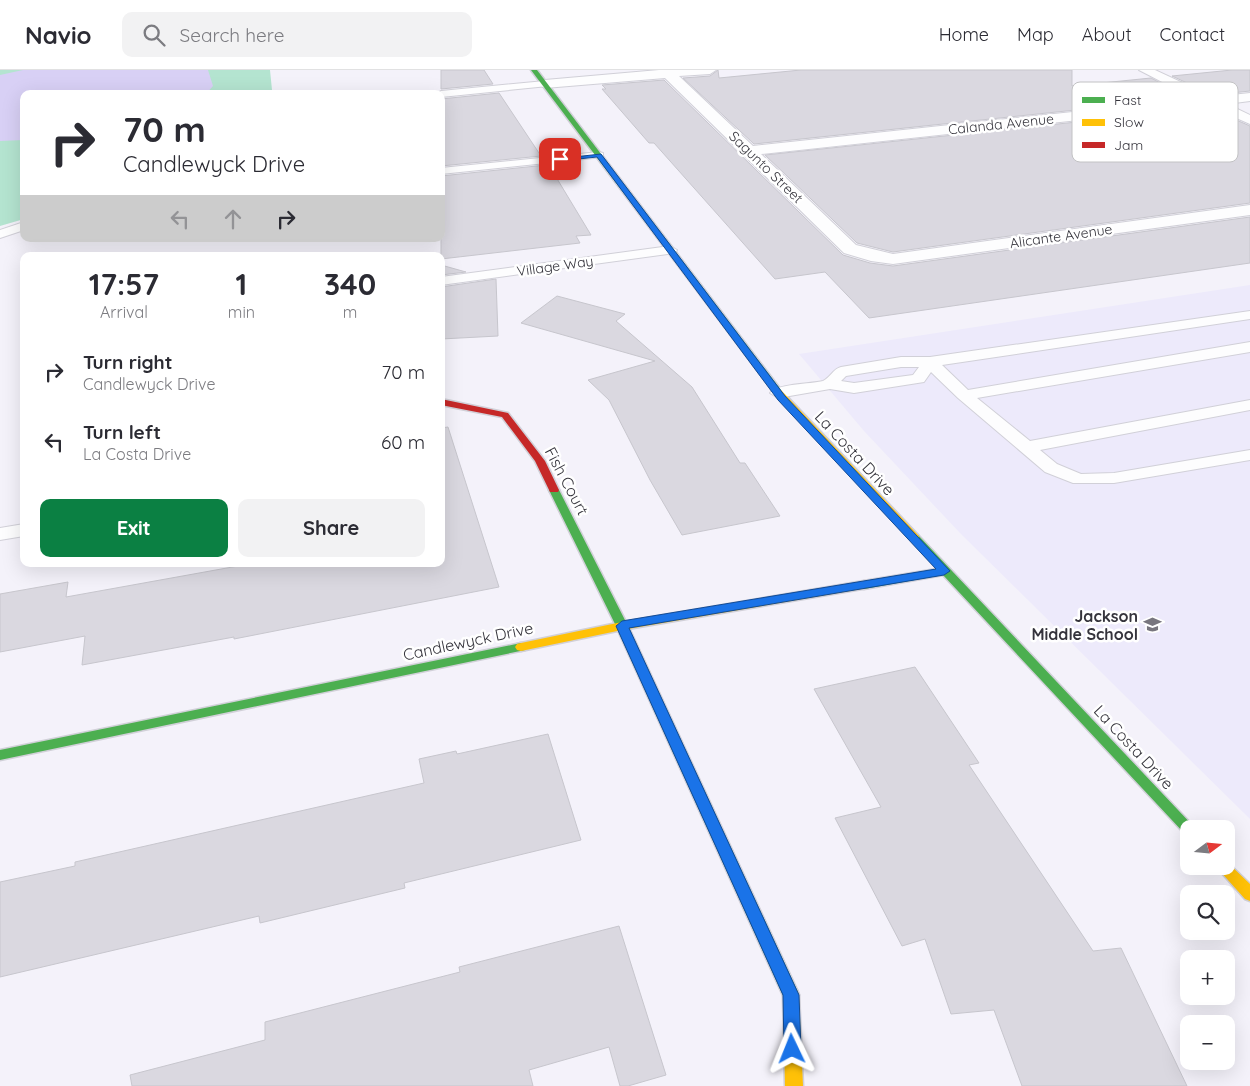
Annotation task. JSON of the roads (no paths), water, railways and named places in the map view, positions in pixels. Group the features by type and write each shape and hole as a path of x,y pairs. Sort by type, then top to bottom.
{"street":[{"name":"La Costa Drive","path":"534,70 778,393 1180,820"},
{"path":"545,84 667,72 710,70"},
{"path":"1145,70 1171,82"},
{"name":"Sagunto Street","path":"667,72 751,151 850,249 871,256"},
{"path":"1238,114 1250,120"},
{"name":"Calanda Avenue","path":"751,151 1072,116"},
{"name":"Alicante Avenue","path":"871,256 893,259 1250,210"},
{"name":"Fish Court","path":"445,403 505,415 540,460 622,626 791,995 794,1086"},
{"name":"Candlewyck Drive","path":"0,755 622,626 944,571"},
{"path":"1232,875 1250,894"}],"lane":[{"path":"445,94 545,84"},
{"path":"445,171 599,155"},
{"path":"0,234 20,227"},
{"name":"Village Way","path":"445,280 670,250"},
{"path":"778,393 830,384 854,388 918,379 930,362 1250,315"},
{"path":"964,394 1250,347"},
{"path":"930,362 964,394 1051,468 1079,479 1114,478 1250,455"},
{"path":"1027,447 1250,405"},
{"path":"0,534 20,531"}],"place":[{"name":"Jackson Middle School","path":"1152,625"}]}
